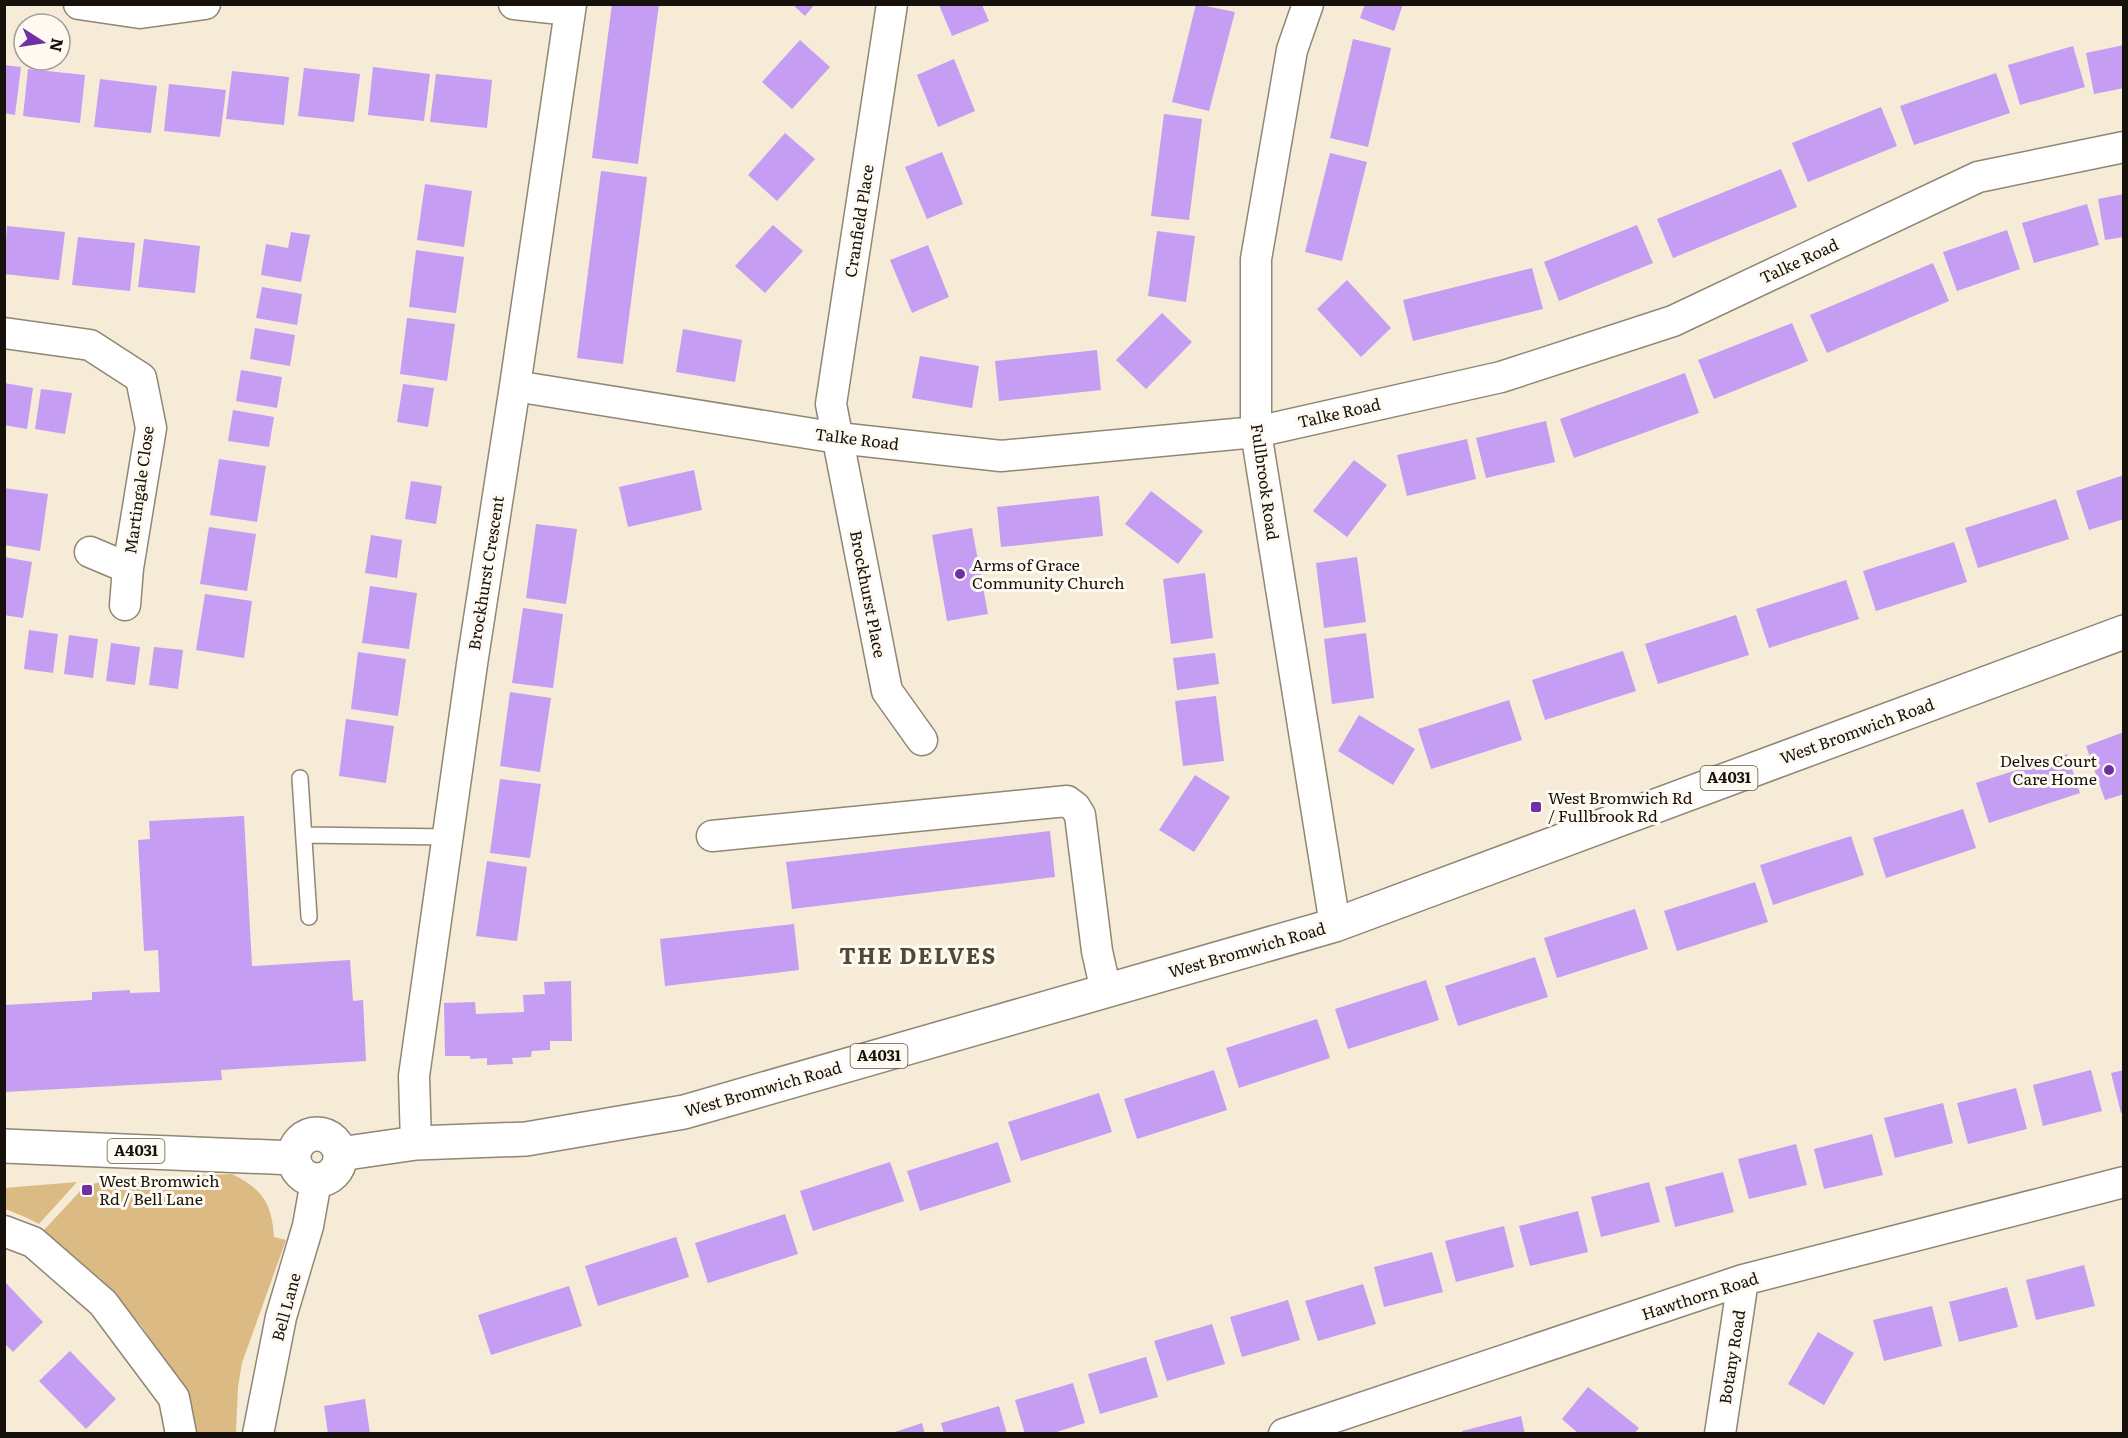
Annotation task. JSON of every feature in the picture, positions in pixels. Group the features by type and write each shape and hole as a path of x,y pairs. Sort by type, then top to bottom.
{"main road":[{"name":"West Bromwich Road","path":"305,1169 298,1143 311,1134 327,1136 338,1146 340,1154 416,1143 526,1139 684,1112 1335,925 2124,632"},
{"name":"A4031","path":"4,1146 305,1169"}],"street":[{"path":"79,4 140,13 205,4"},
{"path":"514,4 570,7"},
{"name":"Cranfield Place","path":"838,438 831,404 892,4"},
{"name":"Fullbrook Road","path":"1308,4 1292,50 1256,259 1256,432 1335,925"},
{"name":"Brockhurst Crescent","path":"416,1143 414,1076 472,664 570,7"},
{"name":"Talke Road","path":"515,386 838,438 1002,456 1256,432 1501,377 1673,321 1978,177 2124,147"},
{"name":"Martingale Close","path":"4,333 90,345 141,378 151,428 128,568 125,605"},
{"name":"Brockhurst Place","path":"838,438 887,692 922,740"},
{"path":"90,552 128,568"},
{"path":"712,836 1067,801 1080,815 1097,951 1106,991"},
{"name":"Bell Lane","path":"258,1434 281,1317 308,1226 305,1169"},
{"name":"Hawthorn Road","path":"1284,1434 1743,1280 2124,1182"},
{"path":"4,1231 33,1242 104,1303 174,1398 181,1434"},
{"name":"Botany Road","path":"1720,1434 1743,1280"}],"lane":[{"path":"300,778 309,917"},
{"path":"304,835 447,837"}],"shaded area":[{"path":"232,1174 251,1185 264,1198 271,1215 274,1237 286,1240 242,1363 238,1387 236,1433 186,1433 174,1376 141,1325 44,1230 84,1187 106,1180"},
{"path":"77,1182 39,1224 5,1209 5,1188"}],"building":[{"path":"612,4 659,4 638,164 592,158"},
{"path":"792,4 815,4 805,16"},
{"path":"1196,4 1235,12 1209,111 1172,102"},
{"path":"1365,4 1403,4 1394,31 1360,18"},
{"path":"939,5 982,5 989,21 952,36"},
{"path":"1353,39 1391,48 1368,147 1330,138"},
{"path":"800,40 830,67 792,109 762,82"},
{"path":"2124,45 2124,88 2094,94 2086,53"},
{"path":"2073,46 2085,87 2020,105 2008,65"},
{"path":"954,59 975,111 938,127 917,75"},
{"path":"4,65 12,66 12,72 20,72 15,115 4,113"},
{"path":"373,67 430,74 424,121 368,115"},
{"path":"304,68 360,74 354,122 298,116"},
{"path":"232,71 289,77 284,125 226,119"},
{"path":"28,72 85,75 80,123 23,116"},
{"path":"1996,73 2010,113 1914,145 1900,106"},
{"path":"436,74 492,80 487,128 430,122"},
{"path":"100,79 157,86 151,133 94,127"},
{"path":"169,84 226,90 220,137 164,131"},
{"path":"1881,107 1897,146 1808,182 1792,143"},
{"path":"1164,114 1202,119 1189,220 1151,216"},
{"path":"785,133 815,159 777,201 748,175"},
{"path":"942,152 963,204 927,219 905,167"},
{"path":"1330,153 1367,162 1342,261 1305,252"},
{"path":"1781,169 1797,207 1673,258 1657,219"},
{"path":"601,171 647,177 623,364 577,358"},
{"path":"425,184 472,191 464,247 417,240"},
{"path":"2124,194 2124,237 2105,240 2098,199"},
{"path":"2087,204 2099,245 2034,263 2022,223"},
{"path":"773,225 803,251 765,293 735,266"},
{"path":"1637,225 1653,263 1559,301 1544,262"},
{"path":"7,226 65,232 59,280 4,274"},
{"path":"2007,230 2020,269 1957,291 1943,252"},
{"path":"1157,231 1195,236 1186,302 1148,296"},
{"path":"291,232 310,235 301,282 261,275 266,244 288,248"},
{"path":"78,237 135,243 130,291 72,285"},
{"path":"144,239 200,246 195,293 138,287"},
{"path":"928,245 949,297 912,313 890,260"},
{"path":"416,250 464,257 456,313 409,307"},
{"path":"1933,263 1949,301 1827,353 1810,315"},
{"path":"1532,268 1543,309 1413,341 1403,300"},
{"path":"1347,280 1391,328 1361,357 1317,309"},
{"path":"262,287 302,294 297,325 256,318"},
{"path":"1162,313 1192,342 1146,389 1116,360"},
{"path":"407,318 455,324 447,381 400,374"},
{"path":"1792,323 1808,361 1714,399 1698,360"},
{"path":"255,328 295,335 290,366 250,359"},
{"path":"683,329 742,340 735,382 676,372"},
{"path":"1097,350 1101,390 999,401 995,361"},
{"path":"920,356 979,366 972,408 912,398"},
{"path":"241,370 282,377 277,408 236,401"},
{"path":"1685,373 1699,413 1574,458 1560,419"},
{"path":"4,383 33,388 27,429 4,425"},
{"path":"403,384 434,388 428,427 397,422"},
{"path":"41,389 72,393 65,434 35,429"},
{"path":"233,410 274,417 269,447 228,441"},
{"path":"1546,421 1555,462 1486,478 1476,438"},
{"path":"1467,439 1476,479 1407,496 1397,455"},
{"path":"219,459 266,466 257,522 210,515"},
{"path":"1354,460 1387,485 1347,537 1313,511"},
{"path":"694,470 702,510 628,527 619,487"},
{"path":"2124,475 2124,519 2089,530 2076,491"},
{"path":"411,481 442,486 436,524 405,519"},
{"path":"4,488 48,494 40,551 4,545"},
{"path":"1151,491 1203,531 1178,564 1125,524"},
{"path":"1099,496 1103,536 1001,547 997,507"},
{"path":"2056,499 2069,539 1978,568 1965,528"},
{"path":"536,524 577,529 566,604 526,598"},
{"path":"209,527 256,534 247,591 200,584"},
{"name":"Arms of Grace Community Church","path":"972,528 988,614 947,621 932,535"},
{"path":"371,535 402,540 397,578 365,573"},
{"path":"1954,542 1967,582 1876,611 1863,571"},
{"path":"4,557 32,562 23,618 4,615"},
{"path":"1357,557 1366,622 1324,628 1316,563"},
{"path":"1205,573 1213,638 1171,644 1163,579"},
{"path":"1846,580 1859,619 1769,648 1756,609"},
{"path":"370,586 417,593 409,649 362,643"},
{"path":"205,594 252,601 244,658 196,650"},
{"path":"523,608 563,614 553,688 512,683"},
{"path":"1736,615 1749,655 1658,684 1645,644"},
{"path":"29,630 58,634 53,673 24,669"},
{"path":"1366,633 1374,698 1332,704 1324,639"},
{"path":"69,635 98,639 93,678 64,674"},
{"path":"111,643 140,647 135,685 106,681"},
{"path":"154,647 183,650 178,689 149,685"},
{"path":"1623,651 1636,691 1545,720 1532,680"},
{"path":"358,652 406,659 398,716 351,709"},
{"path":"1215,653 1219,684 1177,690 1173,658"},
{"path":"510,692 551,698 540,772 500,766"},
{"path":"1216,696 1224,761 1183,766 1175,701"},
{"path":"1509,700 1522,740 1431,769 1418,729"},
{"path":"1359,715 1415,749 1393,785 1338,751"},
{"path":"346,719 394,726 386,783 339,776"},
{"name":"Delves Court Care Home","path":"2124,732 2124,794 2105,800 2086,746"},
{"path":"2067,754 2080,793 1989,823 1976,783"},
{"path":"1195,775 1230,797 1194,852 1159,830"},
{"path":"500,779 541,784 530,858 490,853"},
{"path":"1963,809 1976,848 1886,878 1873,838"},
{"path":"244,816 252,966 350,960 353,1001 363,1000 366,1061 221,1070 222,1080 5,1092 5,1005 92,1000 92,992 130,990 130,993 160,992 158,950 144,951 138,840 150,839 149,821"},
{"path":"1050,831 1055,877 792,909 786,862"},
{"path":"1851,836 1864,875 1773,905 1760,865"},
{"path":"487,861 527,867 517,941 476,936"},
{"path":"1755,882 1768,922 1677,951 1664,911"},
{"path":"1635,909 1648,949 1557,978 1544,938"},
{"path":"794,924 799,970 665,986 660,939"},
{"path":"1535,957 1548,997 1458,1026 1445,986"},
{"path":"1426,980 1439,1020 1348,1049 1335,1009"},
{"path":"571,981 572,1041 550,1041 550,1050 532,1051 531,1057 512,1058 513,1064 487,1065 487,1058 470,1059 470,1056 445,1056 444,1003 475,1002 476,1014 524,1012 523,995 545,994 544,982"},
{"path":"1317,1019 1330,1058 1239,1088 1226,1048"},
{"path":"1214,1070 1227,1110 1137,1139 1124,1099"},
{"path":"2091,1070 2102,1111 2043,1126 2033,1085"},
{"path":"2124,1070 2124,1113 2121,1113 2111,1073"},
{"path":"2016,1088 2027,1129 1968,1144 1957,1103"},
{"path":"1099,1093 1112,1132 1021,1161 1008,1122"},
{"path":"1943,1103 1953,1143 1895,1158 1884,1118"},
{"path":"1872,1134 1883,1175 1824,1189 1814,1149"},
{"path":"998,1142 1011,1182 920,1211 907,1171"},
{"path":"1796,1144 1807,1185 1749,1199 1738,1159"},
{"path":"890,1162 904,1201 813,1231 800,1191"},
{"path":"1723,1172 1734,1212 1675,1227 1665,1187"},
{"path":"1649,1182 1660,1222 1601,1237 1591,1197"},
{"path":"1578,1211 1588,1252 1530,1266 1519,1226"},
{"path":"785,1214 798,1254 708,1283 695,1243"},
{"path":"1504,1226 1514,1267 1456,1282 1445,1241"},
{"path":"676,1237 689,1277 598,1306 585,1266"},
{"path":"1432,1252 1443,1292 1384,1307 1374,1267"},
{"path":"2084,1265 2095,1306 2036,1320 2026,1280"},
{"path":"4,1281 43,1322 13,1352 4,1343"},
{"path":"1363,1284 1376,1324 1318,1341 1305,1301"},
{"path":"569,1286 582,1326 491,1355 478,1315"},
{"path":"2007,1287 2018,1327 1959,1342 1949,1302"},
{"path":"1288,1300 1300,1340 1242,1357 1230,1317"},
{"path":"1932,1306 1942,1346 1884,1361 1873,1320"},
{"path":"1212,1324 1225,1364 1167,1381 1154,1341"},
{"path":"1818,1332 1854,1353 1824,1405 1788,1384"},
{"path":"70,1351 116,1399 86,1429 39,1381"},
{"path":"1146,1357 1158,1397 1100,1414 1088,1374"},
{"path":"1073,1383 1085,1423 1050,1434 1025,1434 1015,1400"},
{"path":"1588,1387 1639,1428 1634,1434 1579,1434 1562,1419"},
{"path":"365,1399 370,1434 328,1434 324,1406"},
{"path":"999,1406 1007,1434 944,1434 941,1423"},
{"path":"1521,1416 1525,1434 1463,1434 1462,1431"},
{"path":"922,1423 925,1434 892,1434 892,1433"}],"place":[{"name":"Arms of Grace Community Church","path":"960,574"},
{"name":"Delves Court Care Home","path":"2109,770"},
{"name":"West Bromwich Rd / Fullbrook Rd","path":"1536,807"},
{"name":"West Bromwich Rd / Bell Lane","path":"87,1190"}],"district":[{"name":"THE DELVES","path":"918,956"}]}
